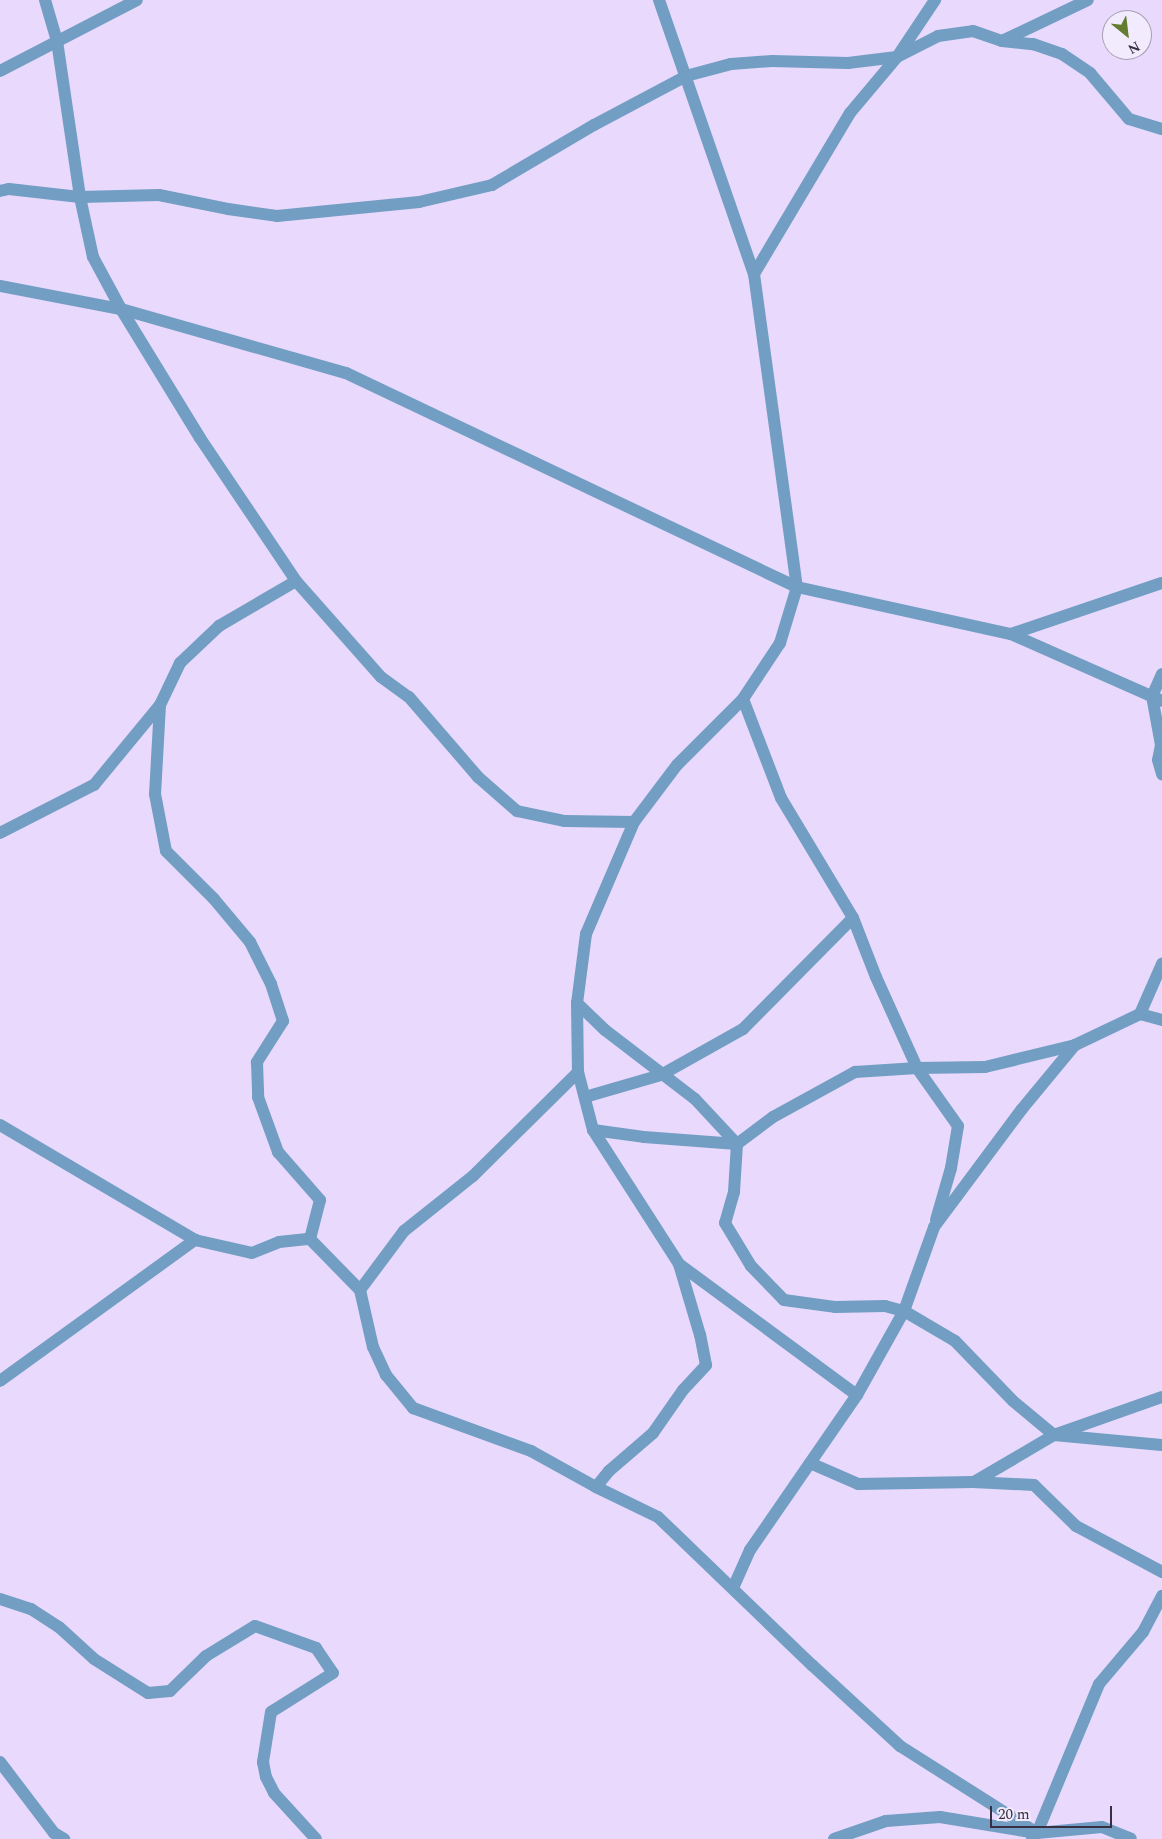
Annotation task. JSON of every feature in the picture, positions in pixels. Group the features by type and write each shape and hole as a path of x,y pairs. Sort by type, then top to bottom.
{"street":[{"path":"45,0 57,41 80,197 94,257 121,309 200,438 296,581 381,677 409,697 478,777 517,811 565,821 634,822"},
{"path":"0,71 137,0"},
{"path":"596,1487 609,1471 653,1433 683,1390 706,1365 700,1335 679,1264 593,1130 578,1072 577,1003 586,934 634,822 677,764 743,699 780,643 797,587 754,274 659,0"},
{"path":"754,274 803,196 850,113 897,57 935,0"},
{"path":"1002,40 1088,0"},
{"path":"0,191 9,190 80,197 159,194 228,209 277,216 419,202 492,185 594,125 686,76 731,64 772,61 848,63 897,57 938,36 973,31 1002,40 1033,44 1062,54 1090,73 1129,119 1162,129"},
{"path":"0,286 121,309 346,373 797,587 1011,634 1157,699"},
{"path":"0,833 94,785 160,705 180,663 219,626 296,581"},
{"path":"1011,634 1162,583"},
{"path":"1162,674 1157,699 1160,745 1158,760 1162,774"},
{"path":"733,1588 750,1550 857,1395 904,1311 934,1227 951,1168 958,1126 917,1068 876,977 853,918 781,798 743,699"},
{"path":"160,705 154,794 166,851 214,899 250,942 271,984 283,1021 257,1062 258,1097 278,1152 320,1200 310,1239"},
{"path":"585,1097 661,1075 743,1029 853,918"},
{"path":"593,1130 644,1137 737,1144 773,1117 856,1072 917,1068 985,1067 1075,1046 1140,1014 1162,964"},
{"path":"577,1003 606,1030 661,1075 695,1099 737,1144 734,1192 725,1224 751,1266 784,1300 835,1307 885,1306 904,1311 955,1341 1013,1401 1054,1435 1162,1445"},
{"path":"1140,1014 1162,1020"},
{"path":"934,1227 1022,1109 1075,1046"},
{"path":"360,1290 404,1231 473,1176 578,1072"},
{"path":"0,1125 195,1240 252,1253 279,1242 310,1239"},
{"path":"310,1239 360,1290 373,1347 386,1375 413,1408 531,1451 596,1487 658,1517 812,1665 900,1746 1033,1836"},
{"path":"0,1381 195,1240"},
{"path":"679,1264 857,1395"},
{"path":"973,1482 1054,1435 1162,1397"},
{"path":"810,1463 858,1484 973,1482 1034,1486 1076,1526 1162,1572"},
{"path":"1033,1836 1099,1684 1143,1632 1162,1596"},
{"path":"0,1600 32,1608 59,1627 94,1659 148,1692 170,1691 206,1656 255,1626 316,1648 333,1673 271,1712 263,1762 266,1777 274,1793 316,1839"},
{"path":"0,1762 54,1833 64,1839"},
{"path":"834,1839 886,1821 940,1817 1033,1836 1102,1827 1131,1839"}]}
